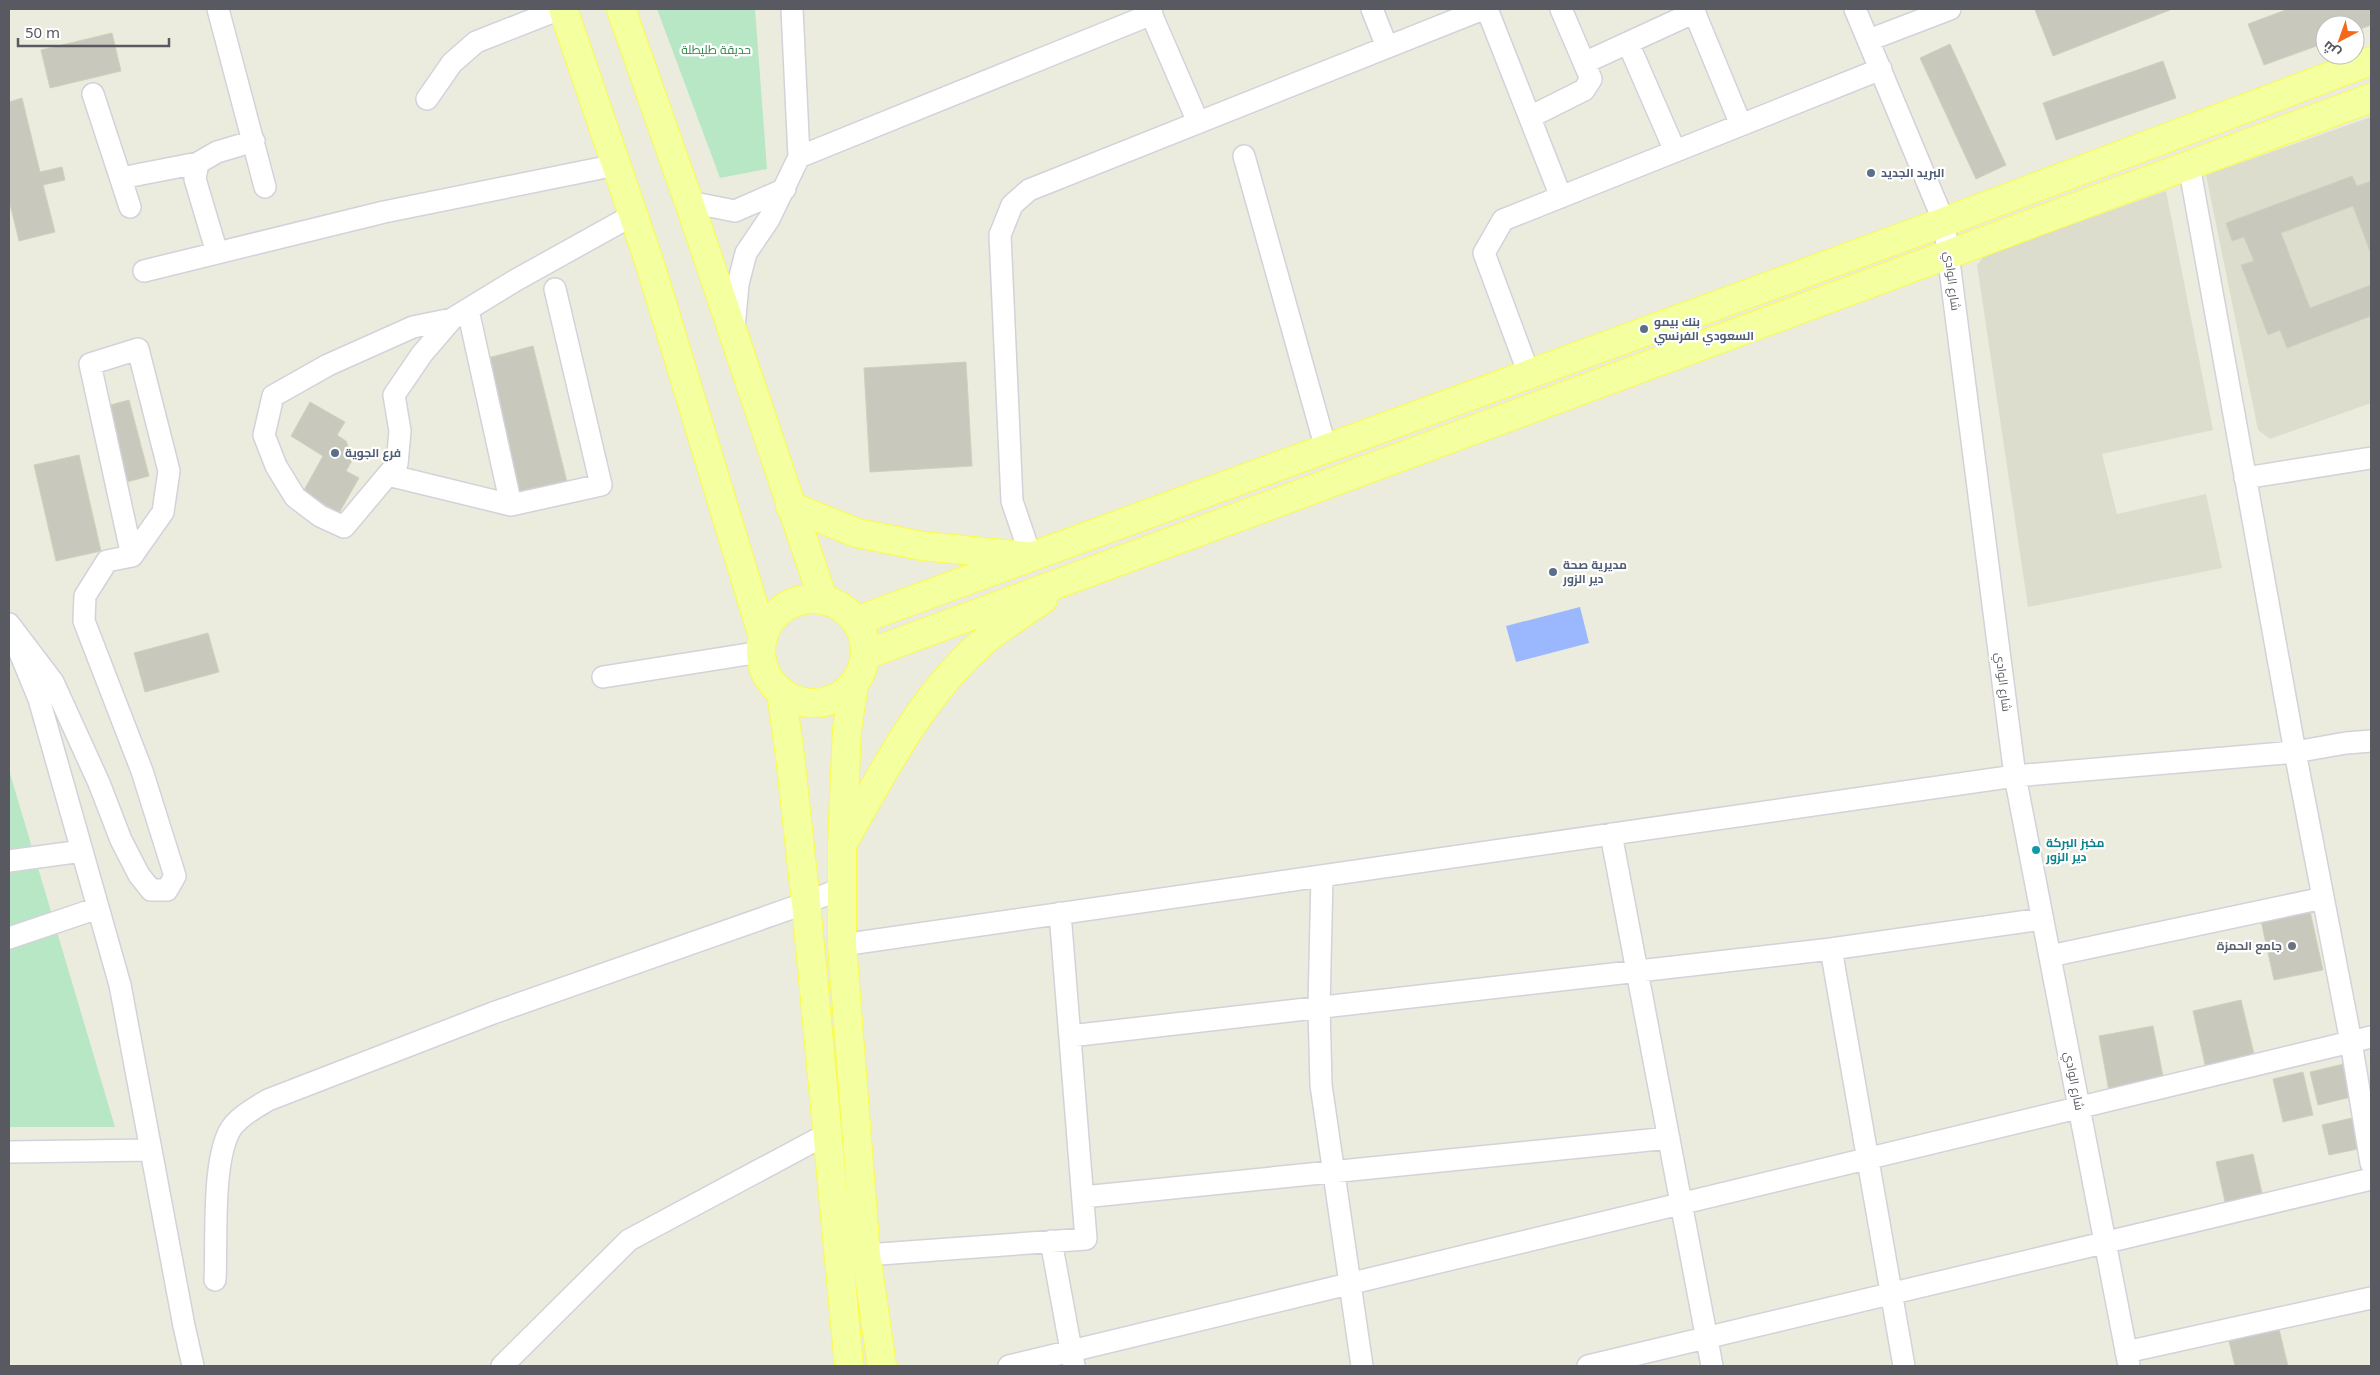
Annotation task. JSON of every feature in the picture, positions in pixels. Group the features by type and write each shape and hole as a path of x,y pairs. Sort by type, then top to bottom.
{"main road":[{"path":"562,9 633,215 762,644 764,667 771,680 781,691 795,699 811,703 835,698 854,684"},
{"path":"621,9 689,202 823,600"},
{"path":"856,621 1944,222 2371,61"},
{"path":"865,655 2371,98"},
{"path":"790,506 857,532 922,546 1031,557"},
{"path":"842,844 902,739 943,684 989,636 1078,575"},
{"path":"762,644 769,623 779,611 792,603 807,599 823,600 836,604 847,611 856,621 864,638 865,655 862,670 854,684 847,729 842,844 842,945 866,1255 882,1366"},
{"path":"781,691 806,903 849,1366"}],"street":[{"path":"218,9 265,187"},
{"path":"427,99 452,63 476,42 562,9"},
{"path":"733,333 738,284 746,253 769,219 799,157 792,9"},
{"path":"1372,9 1388,47"},
{"path":"1031,557 1012,501 1000,235 1012,205 1029,190 1483,9"},
{"path":"1488,9 1561,197"},
{"path":"1530,117 1584,90 1591,79 1561,9"},
{"name":"شارع الوادي","path":"1855,9 1944,222 2015,776 2127,1359"},
{"path":"1869,40 1950,9"},
{"path":"1584,63 1694,11 1741,125"},
{"path":"799,157 1150,12 1198,122"},
{"path":"1628,43 1675,151"},
{"path":"1529,374 1484,253 1503,220 1881,68"},
{"path":"93,94 130,206"},
{"path":"121,178 198,163 217,152 254,141"},
{"path":"1244,156 1326,449"},
{"path":"198,163 195,179 216,253"},
{"path":"144,271 384,212 616,165"},
{"path":"2189,165 2323,898 2361,1039 2371,1163"},
{"path":"689,202 735,211 785,189"},
{"path":"460,315 413,328 328,365 273,396 264,435 276,466 295,497 320,516 344,527 397,464 400,431 394,395 422,354 460,315 516,280 633,215"},
{"path":"388,475 511,505 601,486 555,290"},
{"path":"460,315 511,505"},
{"path":"9,625 53,682 138,875 152,890 167,890 174,876 142,771 84,620 85,596 107,561 132,556 163,512 169,471 138,349 90,364 132,556"},
{"path":"2245,478 2371,458"},
{"path":"9,625 39,699 120,985 184,1326 194,1366"},
{"path":"603,677 762,644"},
{"path":"842,945 2015,776 2295,752 2346,743 2371,741"},
{"path":"1611,834 1712,1366"},
{"path":"9,862 82,851"},
{"path":"1322,876 1319,1007 1321,1085 1362,1366"},
{"path":"215,1280 219,1162 230,1130 248,1113 268,1100 493,1012 806,903 842,888"},
{"path":"2050,956 2323,898"},
{"path":"9,938 98,908"},
{"path":"866,1255 1086,1239 1060,913"},
{"path":"1070,1036 1831,949 2042,919"},
{"path":"1831,949 1904,1366"},
{"path":"1009,1366 1073,1359 1350,1284 2361,1039"},
{"path":"502,1366 629,1240 828,1134"},
{"path":"1083,1197 1669,1138"},
{"path":"9,1152 151,1150"},
{"path":"1588,1366 2371,1179"},
{"path":"1051,1241 1073,1359"},
{"path":"2127,1359 2371,1298"}],"shaded area":[{"path":"2371,117 2371,403 2270,439 2258,430 2206,175"},
{"path":"2166,191 2213,430 2102,454 2117,514 2206,494 2222,568 2028,607 1977,265 1984,256"}],"green space":[{"name":"حديقة طليطلة","path":"657,9 755,9 767,169 720,178"},
{"path":"9,770 115,1127 9,1127"}],"water":[{"path":"1580,607 1589,643 1516,662 1506,626"}],"building":[{"path":"2288,9 2371,9 2371,25 2365,27 2365,15 2315,15 2315,47 2264,65 2248,24"},
{"path":"2035,10 2170,10 2053,56"},
{"path":"112,33 121,71 50,88 41,50"},
{"path":"1950,44 2006,165 1976,179 1920,58"},
{"path":"2163,61 2176,98 2056,140 2043,103"},
{"path":"22,98 40,172 62,167 65,180 43,185 55,232 19,241 9,200 9,102"},
{"path":"2352,176 2357,186 2371,181 2371,254 2353,206 2281,233 2310,308 2371,285 2371,316 2287,348 2280,330 2268,335 2241,265 2254,261 2244,237 2232,241 2226,223"},
{"path":"533,346 568,486 520,498 484,359"},
{"path":"966,362 972,466 870,472 864,368"},
{"path":"129,400 149,476 127,482 107,406"},
{"path":"310,402 345,422 337,435 346,441 353,459 346,471 359,478 339,513 303,492 323,456 291,436"},
{"path":"79,455 101,551 56,561 34,465"},
{"path":"208,633 219,672 145,692 134,653"},
{"name":"جامع الحمزة","path":"2310,911 2323,970 2274,980 2261,921"},
{"path":"2241,1000 2255,1058 2206,1069 2193,1011"},
{"path":"2153,1026 2164,1081 2109,1091 2099,1036"},
{"path":"2348,1063 2355,1096 2318,1105 2310,1072"},
{"path":"2303,1072 2313,1115 2283,1122 2273,1079"},
{"path":"2356,1117 2363,1148 2329,1155 2322,1125"},
{"path":"2253,1154 2265,1206 2228,1215 2216,1162"},
{"path":"2278,1325 2288,1366 2235,1366 2228,1337"}],"place":[{"name":"البريد الجديد","path":"1871,173"},
{"name":"بنك بيمو السعودي الفرنسي","path":"1644,329"},
{"name":"فرع الجوية","path":"335,453"},
{"name":"مديرية صحة دير الزور","path":"1553,572"},
{"name":"مخبز البركة دير الزور","path":"2036,850"},
{"name":"جامع الحمزة","path":"2292,946"}]}
